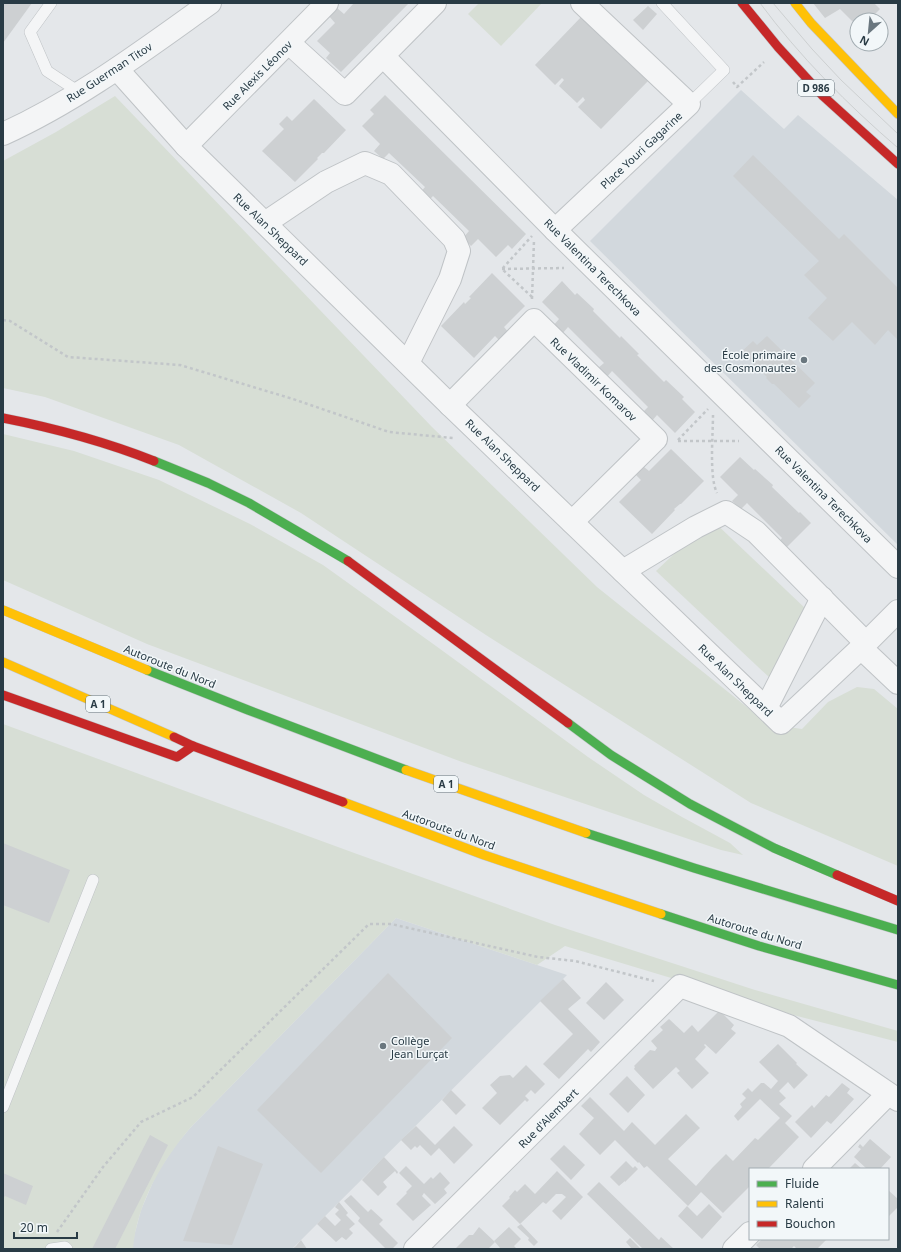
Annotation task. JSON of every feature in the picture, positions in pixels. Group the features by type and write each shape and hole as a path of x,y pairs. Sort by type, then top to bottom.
{"main road":[{"name":"D 986","path":"742,3 782,52 819,91 898,164"},
{"path":"795,3 810,23 898,114"},
{"path":"3,418 44,426 134,453 208,482 249,503 354,565 611,755 690,804 774,848 898,901"},
{"name":"Autoroute du Nord","path":"3,610 142,668 279,722 424,776 666,859 898,930"},
{"name":"Autoroute du Nord","path":"3,662 193,746 484,855 760,946 898,985"},
{"path":"3,695 177,757 193,746"}],"street":[{"name":"Rue Guerman Titov","path":"3,134 34,120 117,69 210,3"},
{"name":"Rue Alexis Léonov","path":"186,146 327,3"},
{"path":"289,43 345,94 435,3"},
{"name":"Place Youri Gagarine","path":"555,230 689,104 582,3"},
{"name":"Rue Valentina Terechkova","path":"383,56 555,230 898,567"},
{"name":"Rue Alan Sheppard","path":"117,69 186,146 450,404 781,723 864,646"},
{"path":"265,223 326,182 365,163 391,174 454,239 459,251 450,279 408,363"},
{"path":"450,404 534,320"},
{"name":"Rue Vladimir Komarov","path":"534,320 656,439 572,522"},
{"path":"623,571 696,527 726,512 756,532 822,598 898,683"},
{"path":"766,708 822,598"},
{"path":"864,646 898,611"},
{"path":"680,986 790,1026 893,1097 815,1168"},
{"name":"Rue d'Alembert","path":"415,1249 680,986"},
{"path":"734,1249 749,1234"}],"lane":[{"path":"51,3 30,32 47,71 79,92"},
{"path":"662,3 724,70 689,104"},
{"path":"3,1107 93,880"},
{"path":"51,1249 65,1247 68,1249"}],"path":[{"path":"747,77 759,66"},
{"path":"502,269 535,233 532,297 534,320"},
{"path":"502,269 594,267"},
{"path":"502,269 532,297"},
{"path":"3,320 10,321 68,357 180,365 293,399 389,432 452,438 476,429"},
{"path":"713,404 677,440 770,441"},
{"path":"714,412 712,441 713,486 726,512"},
{"path":"54,1236 103,1167 141,1122 193,1097 368,924 390,924 538,957 575,961 680,986"}],"shaded area":[{"path":"479,3 542,3 501,46 468,14"},
{"name":"École primaire des Cosmonautes","path":"741,90 784,129 798,115 898,200 898,545 590,241"},
{"path":"115,96 432,427 597,587 768,724 802,729 828,702 857,687 874,689 898,709 898,866 751,803 489,637 301,513 179,445 45,397 3,388 3,161 56,132"},
{"path":"3,434 74,451 159,480 250,524 323,565 588,757 644,795 730,843 743,855 721,850 462,762 147,644 3,580"},
{"path":"711,519 807,610 772,680 656,571"},
{"path":"3,724 555,925 755,990 898,1031 898,1042 797,1016 565,946 537,965 396,918 180,1140 161,1168 145,1199 135,1232 133,1249 3,1249"},
{"name":"Collège Jean Lurçat","path":"396,918 567,975 292,1249 133,1249 133,1240 141,1210 156,1175 175,1146 191,1127"}],"building":[{"path":"3,3 32,3 3,43"},
{"path":"354,3 409,3 341,72 326,58 330,53 317,41 335,23 329,16 337,8 344,14"},
{"path":"813,3 874,3 880,9 877,12 849,12 849,18 840,9 825,18"},
{"path":"648,6 657,14 643,30 633,20"},
{"path":"583,15 649,80 601,129 578,107 585,100 583,97 577,103 559,86 564,80 562,78 555,85 535,65"},
{"path":"385,95 526,234 512,249 508,245 496,257 478,239 471,246 463,238 469,231 433,196 427,202 419,194 425,187 389,153 383,159 374,151 380,144 362,126 374,114 370,110"},
{"path":"314,99 346,130 295,182 262,151 284,129 279,124 287,116 292,121"},
{"path":"753,155 839,239 844,234 898,288 898,340 888,330 875,345 852,322 833,341 808,318 827,298 804,275 819,261 733,176"},
{"path":"492,273 525,306 504,327 509,333 500,341 495,336 474,358 441,326 464,302 465,304 471,298 469,297"},
{"path":"562,281 575,295 577,293 594,309 593,311 620,338 621,336 639,354 637,355 664,382 666,380 684,397 682,399 695,412 675,433 657,415 651,422 642,413 648,407 612,371 606,378 597,369 604,363 568,327 562,334 553,326 559,319 542,302"},
{"path":"767,336 815,383 806,392 811,396 799,408 774,384 772,384 766,378 767,377 741,352 753,341 757,345"},
{"path":"671,449 704,481 674,509 675,510 652,534 619,502 641,480 636,475 644,467 649,471"},
{"path":"740,457 773,485 772,487 811,523 783,551 777,544 782,538 747,503 741,509 732,501 738,495 720,477"},
{"path":"3,843 70,870 49,923 3,905"},
{"path":"388,973 452,1038 321,1173 257,1110"},
{"path":"563,979 581,998 568,1009 600,1042 591,1052 588,1049 559,1079 543,1064 573,1034 540,1001"},
{"path":"606,982 624,1000 604,1020 586,1003"},
{"path":"719,1011 724,1013 723,1014 734,1025 731,1029 736,1033 716,1054 705,1044 704,1045 706,1047 695,1059 709,1073 692,1089 677,1073 680,1071 676,1067 653,1089 634,1069 634,1066 650,1050 655,1051 657,1048 651,1041 663,1030 660,1027 669,1019 684,1033 692,1025 698,1032"},
{"path":"778,1044 808,1075 794,1089 788,1082 779,1091 786,1098 779,1104 792,1116 785,1123 799,1137 769,1168 749,1168 749,1187 723,1213 701,1192 688,1206 647,1166 644,1168 615,1140 600,1155 579,1134 594,1118 581,1106 590,1097 624,1131 632,1122 655,1145 686,1114 700,1128 668,1159 696,1186 726,1154 733,1161 755,1138 758,1140 780,1118 760,1099 738,1121 734,1116 742,1107 740,1104 746,1098 742,1094 748,1088 752,1092 761,1083 764,1083 771,1089 778,1081 759,1062"},
{"path":"526,1065 545,1084 535,1094 531,1090 525,1096 529,1100 527,1102 525,1100 500,1125 482,1108 497,1093 490,1085 500,1076 510,1075 513,1078"},
{"path":"627,1076 645,1095 628,1113 609,1094"},
{"path":"842,1083 850,1089 847,1093 854,1099 831,1124 827,1121 811,1138 795,1122 812,1105 814,1108 826,1095 829,1097"},
{"path":"451,1090 466,1105 456,1115 442,1100"},
{"path":"416,1126 435,1145 454,1126 473,1145 454,1164 439,1148 431,1156 420,1145 417,1148 415,1146 411,1150 401,1140"},
{"path":"150,1135 168,1145 115,1249 92,1249"},
{"path":"870,1139 891,1157 881,1168 866,1168 854,1157 861,1149 858,1147 860,1144 863,1147"},
{"path":"564,1145 585,1165 571,1180 550,1159"},
{"path":"218,1146 263,1164 232,1245 183,1241"},
{"path":"384,1157 398,1172 397,1174 395,1171 383,1182 387,1187 378,1196 362,1180"},
{"path":"626,1161 633,1168 635,1166 638,1169 619,1186 610,1177"},
{"path":"855,1163 861,1168 850,1168"},
{"path":"406,1166 424,1184 431,1177 433,1179 440,1172 450,1183 444,1189 447,1193 435,1204 424,1193 422,1196 431,1205 413,1221 396,1204 412,1186 399,1173"},
{"path":"557,1171 583,1197 561,1220 552,1211 566,1197 562,1194 556,1194 546,1204 543,1202 520,1224 502,1206 515,1190 517,1192 525,1184 535,1194"},
{"path":"3,1173 33,1186 26,1205 5,1196 3,1199"},
{"path":"599,1182 659,1240 661,1237 674,1249 643,1249 587,1194"},
{"path":"889,1191 898,1199 898,1207 889,1216"},
{"path":"351,1195 368,1212 371,1209 383,1220 379,1224 398,1243 392,1249 386,1249 358,1221 360,1218 344,1201"},
{"path":"339,1202 348,1213 346,1215 355,1224 349,1229 353,1233 346,1240 342,1237 336,1242 317,1224 325,1216 335,1226 341,1220 335,1214 339,1210 335,1207"},
{"path":"709,1204 722,1217 702,1239 678,1216 687,1206 697,1216"},
{"path":"521,1224 538,1242 534,1246 528,1240 529,1238 517,1227"},
{"path":"479,1227 495,1242 488,1249 456,1249 469,1235 473,1235"},
{"path":"509,1227 521,1239 514,1246 517,1249 501,1249 494,1241"},
{"path":"630,1238 641,1249 630,1249 631,1248 626,1242"},
{"path":"301,1240 307,1249 292,1249 296,1246"},
{"path":"761,1240 826,1240 817,1249 797,1249 794,1246 791,1249 760,1249 756,1245"}],"tram line":[{"path":"760,3 791,42 825,79 861,115 898,148"},
{"path":"773,3 812,49 841,80 898,134"}],"traffic: fast":[{"path":"154,461 208,483 249,503 348,561"},
{"path":"147,670 406,770"},
{"path":"568,723 611,755 690,804 774,848 837,875"},
{"path":"586,833 694,868 898,930"},
{"path":"661,914 759,946 898,985"}],"traffic: slow":[{"path":"795,3 811,23 898,114"},
{"path":"3,610 147,670"},
{"path":"3,662 174,737"},
{"path":"406,770 586,833"},
{"path":"343,802 484,855 661,914"}],"traffic: jam":[{"path":"742,3 778,47 823,96 898,164"},
{"path":"3,418 80,436 154,461"},
{"path":"348,561 568,723"},
{"path":"3,695 177,757 193,746"},
{"path":"174,737 193,746 343,802"},
{"path":"837,875 898,901"}],"place":[{"name":"École primaire des Cosmonautes","path":"804,360"},
{"name":"Collège Jean Lurçat","path":"383,1046"}]}
